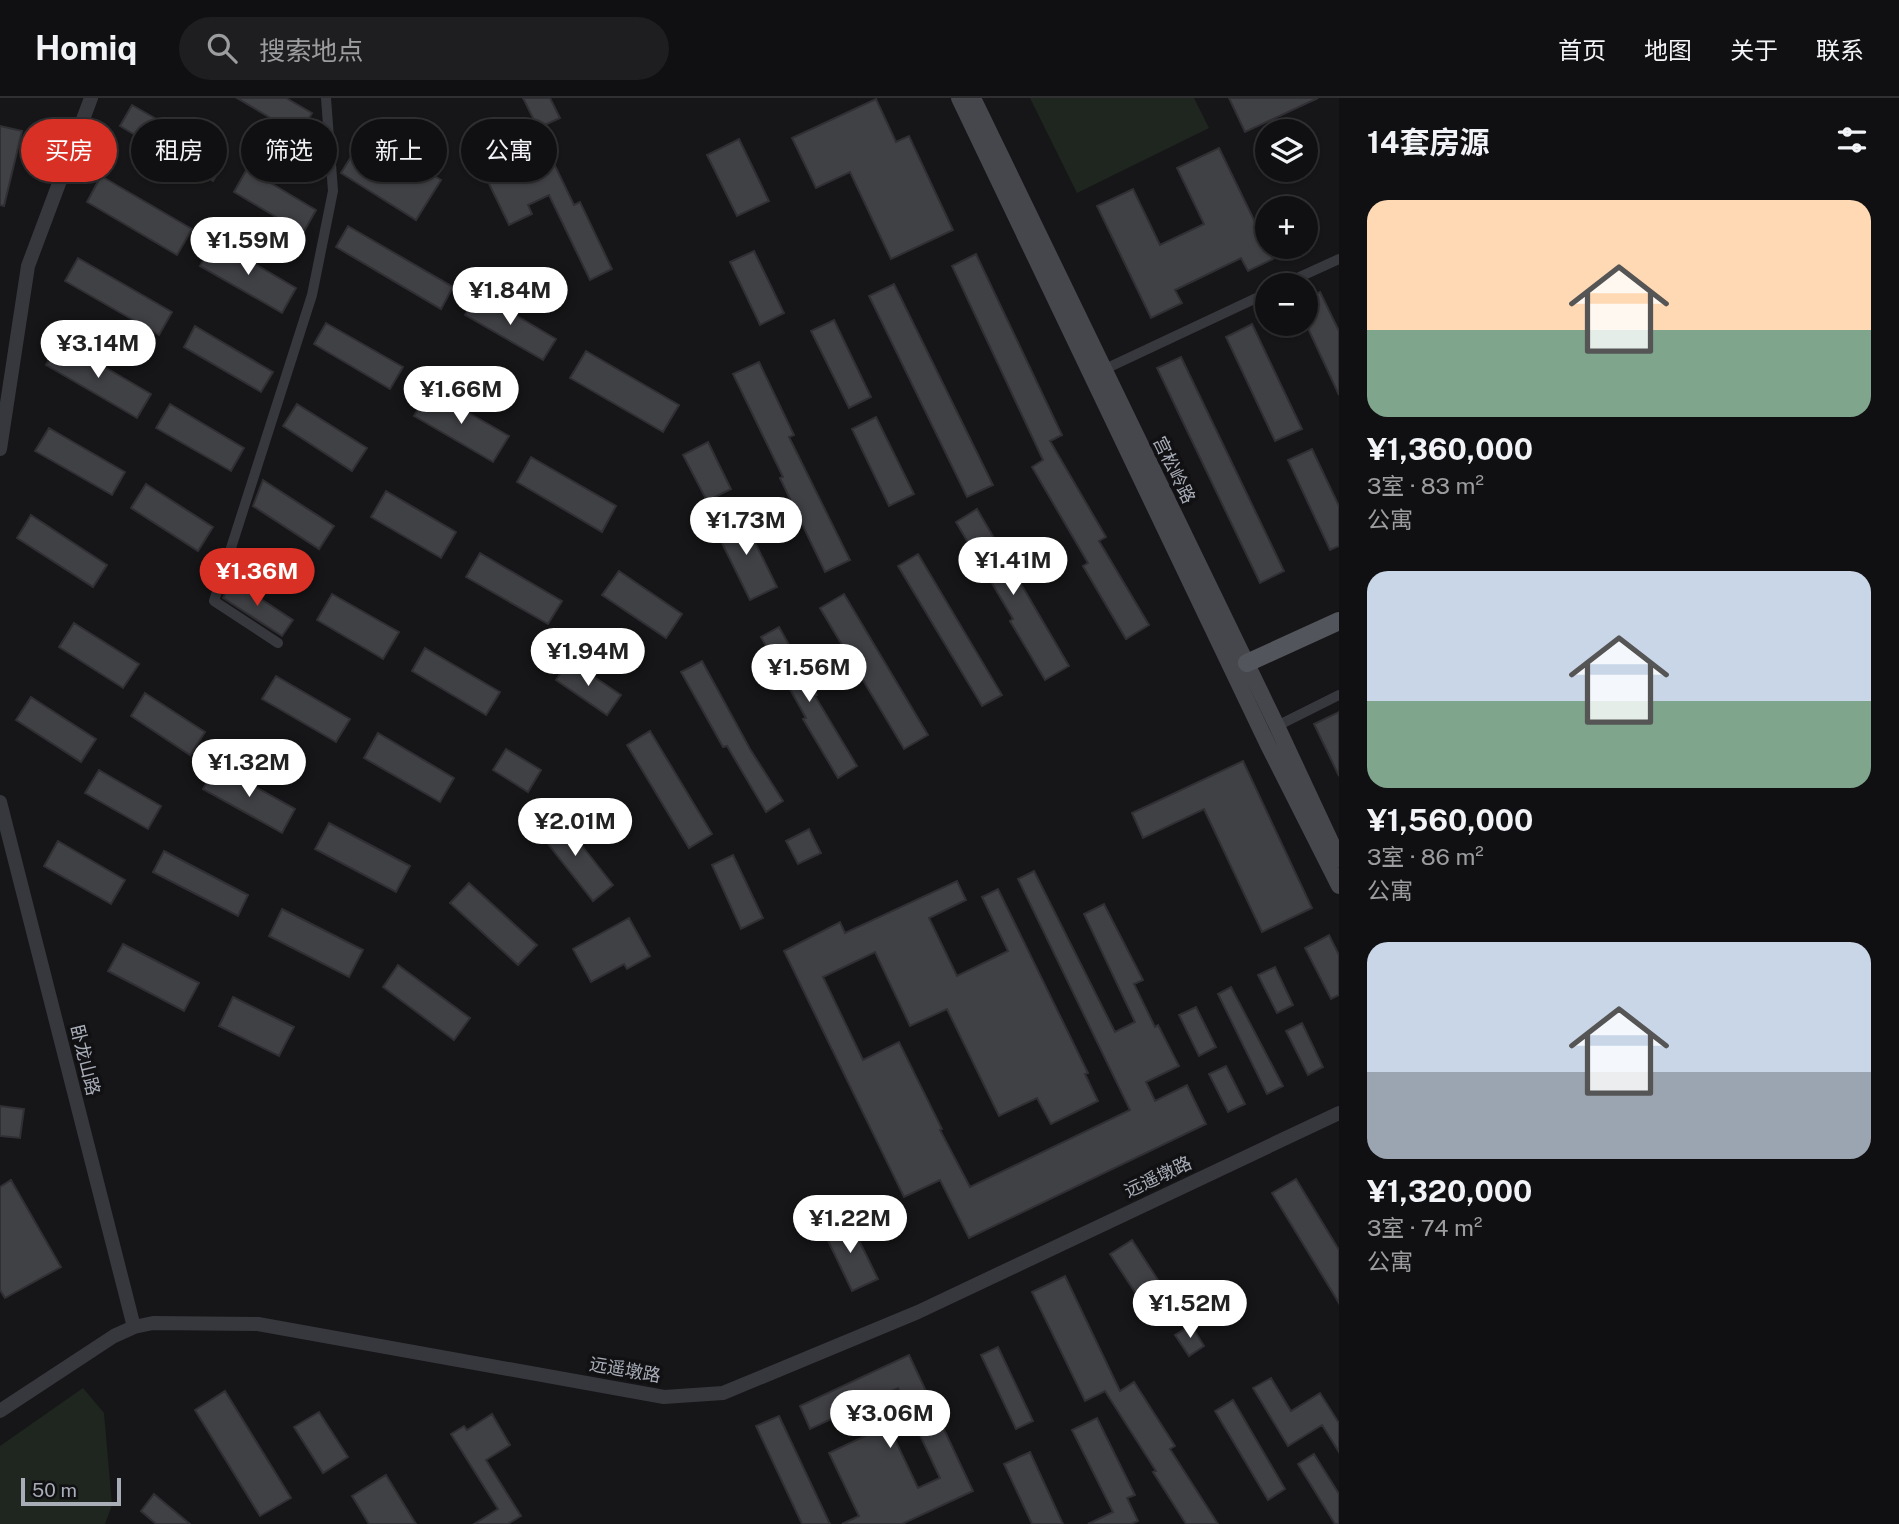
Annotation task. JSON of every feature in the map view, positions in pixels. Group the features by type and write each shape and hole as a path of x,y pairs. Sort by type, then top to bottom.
{"main road":[{"path":"959,98 1268,745 1339,886"},
{"name":"宫松岭路","path":"973,98 1339,859"},
{"path":"1247,663 1339,621"}],"street":[{"path":"0,449 27,266 92,98"},
{"path":"278,643 214,601 312,295 333,191 326,98"},
{"path":"1307,273 1339,258"},
{"path":"1103,370 1255,299"},
{"path":"1277,726 1339,695"},
{"name":"卧龙山路","path":"0,802 134,1327"},
{"name":"远遥墩路","path":"0,1411 114,1336 134,1327 153,1323 258,1324 664,1397 723,1393 918,1312 1339,1113"}],"shaded area":[{"path":"1030,98 1194,98 1209,128 1077,193"},
{"path":"83,1388 104,1413 112,1505 105,1524 0,1524 0,1446"}],"building":[{"path":"237,98 286,98 312,113 308,119 272,119"},
{"path":"523,98 550,98 560,118 534,119"},
{"path":"1229,98 1318,98 1273,119 1255,119 1255,127 1245,132"},
{"path":"876,99 896,142 909,136 953,230 891,259 850,172 816,188 792,138"},
{"path":"132,105 156,119 131,119 131,133 120,126"},
{"path":"0,126 21,131 21,135 4,206 0,205"},
{"path":"739,139 769,201 737,216 707,155"},
{"path":"1219,148 1255,222 1255,259 1273,259 1248,271 1241,258 1175,290 1182,303 1151,318 1097,206 1133,189 1160,245 1204,224 1177,168"},
{"path":"351,157 351,179 341,173"},
{"path":"557,170 574,205 580,202 612,269 590,280 549,195 528,205 532,214 509,225 488,182 557,182"},
{"path":"241,180 241,182 269,182 316,210 303,233 234,192"},
{"path":"98,182 111,182 192,229 177,255 87,202"},
{"path":"355,182 440,182 416,220"},
{"path":"348,226 453,287 441,309 336,247"},
{"path":"214,240 296,288 282,313 200,266"},
{"path":"754,251 784,313 760,325 730,262"},
{"path":"976,254 1062,435 1050,441 1106,537 1099,541 1149,625 1126,639 1083,566 1088,563 1032,467 1043,460 952,266"},
{"path":"78,258 172,312 159,335 65,281"},
{"path":"894,284 993,485 967,497 869,296"},
{"path":"1320,292 1339,331 1339,395 1312,336 1318,336"},
{"path":"478,293 556,339 543,360 465,315"},
{"path":"834,320 871,397 849,408 811,331"},
{"path":"326,323 403,367 390,389 314,344"},
{"path":"1252,324 1255,336 1258,336 1302,429 1275,441 1226,337"},
{"path":"195,326 273,372 261,392 184,347"},
{"path":"60,341 151,394 137,418 46,365"},
{"path":"586,351 679,405 663,432 570,378"},
{"path":"1181,357 1284,571 1260,583 1157,368"},
{"path":"759,362 794,435 789,437 850,560 825,572 733,374"},
{"path":"429,390 509,436 493,462 414,416"},
{"path":"170,404 244,448 231,471 156,428"},
{"path":"297,404 367,448 352,471 283,426"},
{"path":"876,417 914,494 889,506 852,429"},
{"path":"49,428 125,472 112,495 35,451"},
{"path":"708,442 731,489 707,501 683,455"},
{"path":"1312,449 1339,506 1339,546 1330,550 1288,460"},
{"path":"531,457 616,506 602,532 517,482"},
{"path":"263,480 334,526 319,549 253,506"},
{"path":"146,484 213,527 198,551 131,508"},
{"path":"386,491 456,532 441,558 371,517"},
{"path":"977,509 1069,666 1045,680 956,522"},
{"path":"741,514 777,587 750,600 714,527"},
{"path":"31,515 107,565 93,587 17,538"},
{"path":"480,553 562,601 548,624 466,577"},
{"path":"918,554 1002,695 982,706 898,566"},
{"path":"619,571 682,614 666,638 602,595"},
{"path":"232,580 293,620 282,636 223,598"},
{"path":"332,594 399,632 383,659 317,620"},
{"path":"844,594 928,735 904,749 820,608"},
{"path":"74,623 139,664 123,688 59,647"},
{"path":"779,627 817,695 815,696 857,766 838,778 803,719 806,718 761,637"},
{"path":"425,648 500,692 486,715 412,671"},
{"path":"569,660 621,695 607,715 556,680"},
{"path":"702,661 750,749 783,801 766,812 727,746 723,747 681,672"},
{"path":"276,676 350,719 336,742 262,699"},
{"path":"145,693 205,732 190,755 131,716"},
{"path":"31,697 96,739 81,762 16,720"},
{"path":"1339,712 1339,776 1314,724"},
{"path":"650,731 712,834 689,848 627,745"},
{"path":"378,733 454,778 440,802 364,758"},
{"path":"506,749 541,770 528,792 493,770"},
{"path":"1243,761 1312,908 1262,932 1204,809 1143,838 1132,813"},
{"path":"216,765 295,809 282,833 203,789"},
{"path":"99,770 161,806 148,829 85,793"},
{"path":"557,814 613,885 593,901 537,830"},
{"path":"329,823 410,866 396,892 315,849"},
{"path":"809,829 821,853 798,864 786,841"},
{"path":"58,841 125,880 111,904 44,866"},
{"path":"164,851 248,895 238,916 153,872"},
{"path":"733,855 763,918 741,929 712,865"},
{"path":"1034,871 1115,1032 1135,1022 1084,914 1104,904 1143,980 1134,984 1155,1027 1158,1025 1179,1066 1146,1082 1155,1101 1187,1085 1206,1124 969,1238 940,1180 904,1197 784,951 840,922 845,933 957,881 966,900 929,918 957,976 1008,951 982,897 998,889 1088,1073 1085,1074 1098,1101 1051,1124 1037,1098 999,1116 947,1009 910,1026 875,952 823,977 863,1060 899,1042 970,1187 1130,1110 1018,879"},
{"path":"469,883 537,945 518,965 450,903"},
{"path":"282,909 363,950 349,977 269,936"},
{"path":"629,918 650,956 627,969 624,964 591,982 573,949"},
{"path":"1329,935 1339,955 1339,995 1331,999 1305,948"},
{"path":"123,944 199,983 184,1011 108,971"},
{"path":"398,965 470,1018 454,1040 383,987"},
{"path":"1275,967 1293,1005 1277,1013 1258,975"},
{"path":"1231,987 1283,1086 1267,1094 1218,994"},
{"path":"233,997 294,1027 279,1056 219,1026"},
{"path":"1196,1007 1216,1047 1199,1056 1179,1015"},
{"path":"1302,1023 1323,1067 1308,1075 1286,1031"},
{"path":"1226,1066 1245,1104 1228,1112 1209,1074"},
{"path":"0,1106 24,1109 20,1138 0,1136"},
{"path":"1296,1179 1339,1250 1339,1303 1272,1193"},
{"path":"11,1180 61,1267 5,1298 0,1290 0,1187"},
{"path":"848,1218 878,1279 852,1291 823,1230"},
{"path":"1132,1240 1177,1309 1155,1323 1110,1254"},
{"path":"1065,1276 1120,1391 1134,1382 1175,1446 1170,1449 1218,1524 1186,1524 1105,1391 1085,1401 1032,1292"},
{"path":"1191,1325 1204,1346 1189,1356 1175,1335"},
{"path":"998,1347 1033,1421 1016,1429 981,1355"},
{"path":"909,1355 973,1491 902,1524 842,1524 859,1516 829,1453 888,1425 918,1488 940,1478 898,1388 810,1429 800,1406"},
{"path":"1271,1378 1291,1411 1320,1393 1339,1423 1339,1452 1322,1425 1288,1446 1253,1388"},
{"path":"225,1391 291,1498 260,1516 195,1410"},
{"path":"1233,1400 1285,1489 1268,1500 1215,1411"},
{"path":"319,1412 348,1457 323,1473 294,1427"},
{"path":"492,1414 510,1445 486,1460 521,1516 508,1524 474,1524 498,1509 451,1434 464,1426 467,1430"},
{"path":"779,1416 830,1524 802,1524 756,1426"},
{"path":"1097,1418 1135,1495 1127,1498 1138,1521 1131,1524 1088,1524 1113,1512 1072,1430"},
{"path":"1030,1452 1063,1524 1032,1524 1004,1464"},
{"path":"1314,1454 1339,1494 1339,1524 1335,1524 1298,1464"},
{"path":"386,1475 416,1524 369,1524 352,1496"},
{"path":"154,1494 190,1524 156,1524 141,1511"}]}
